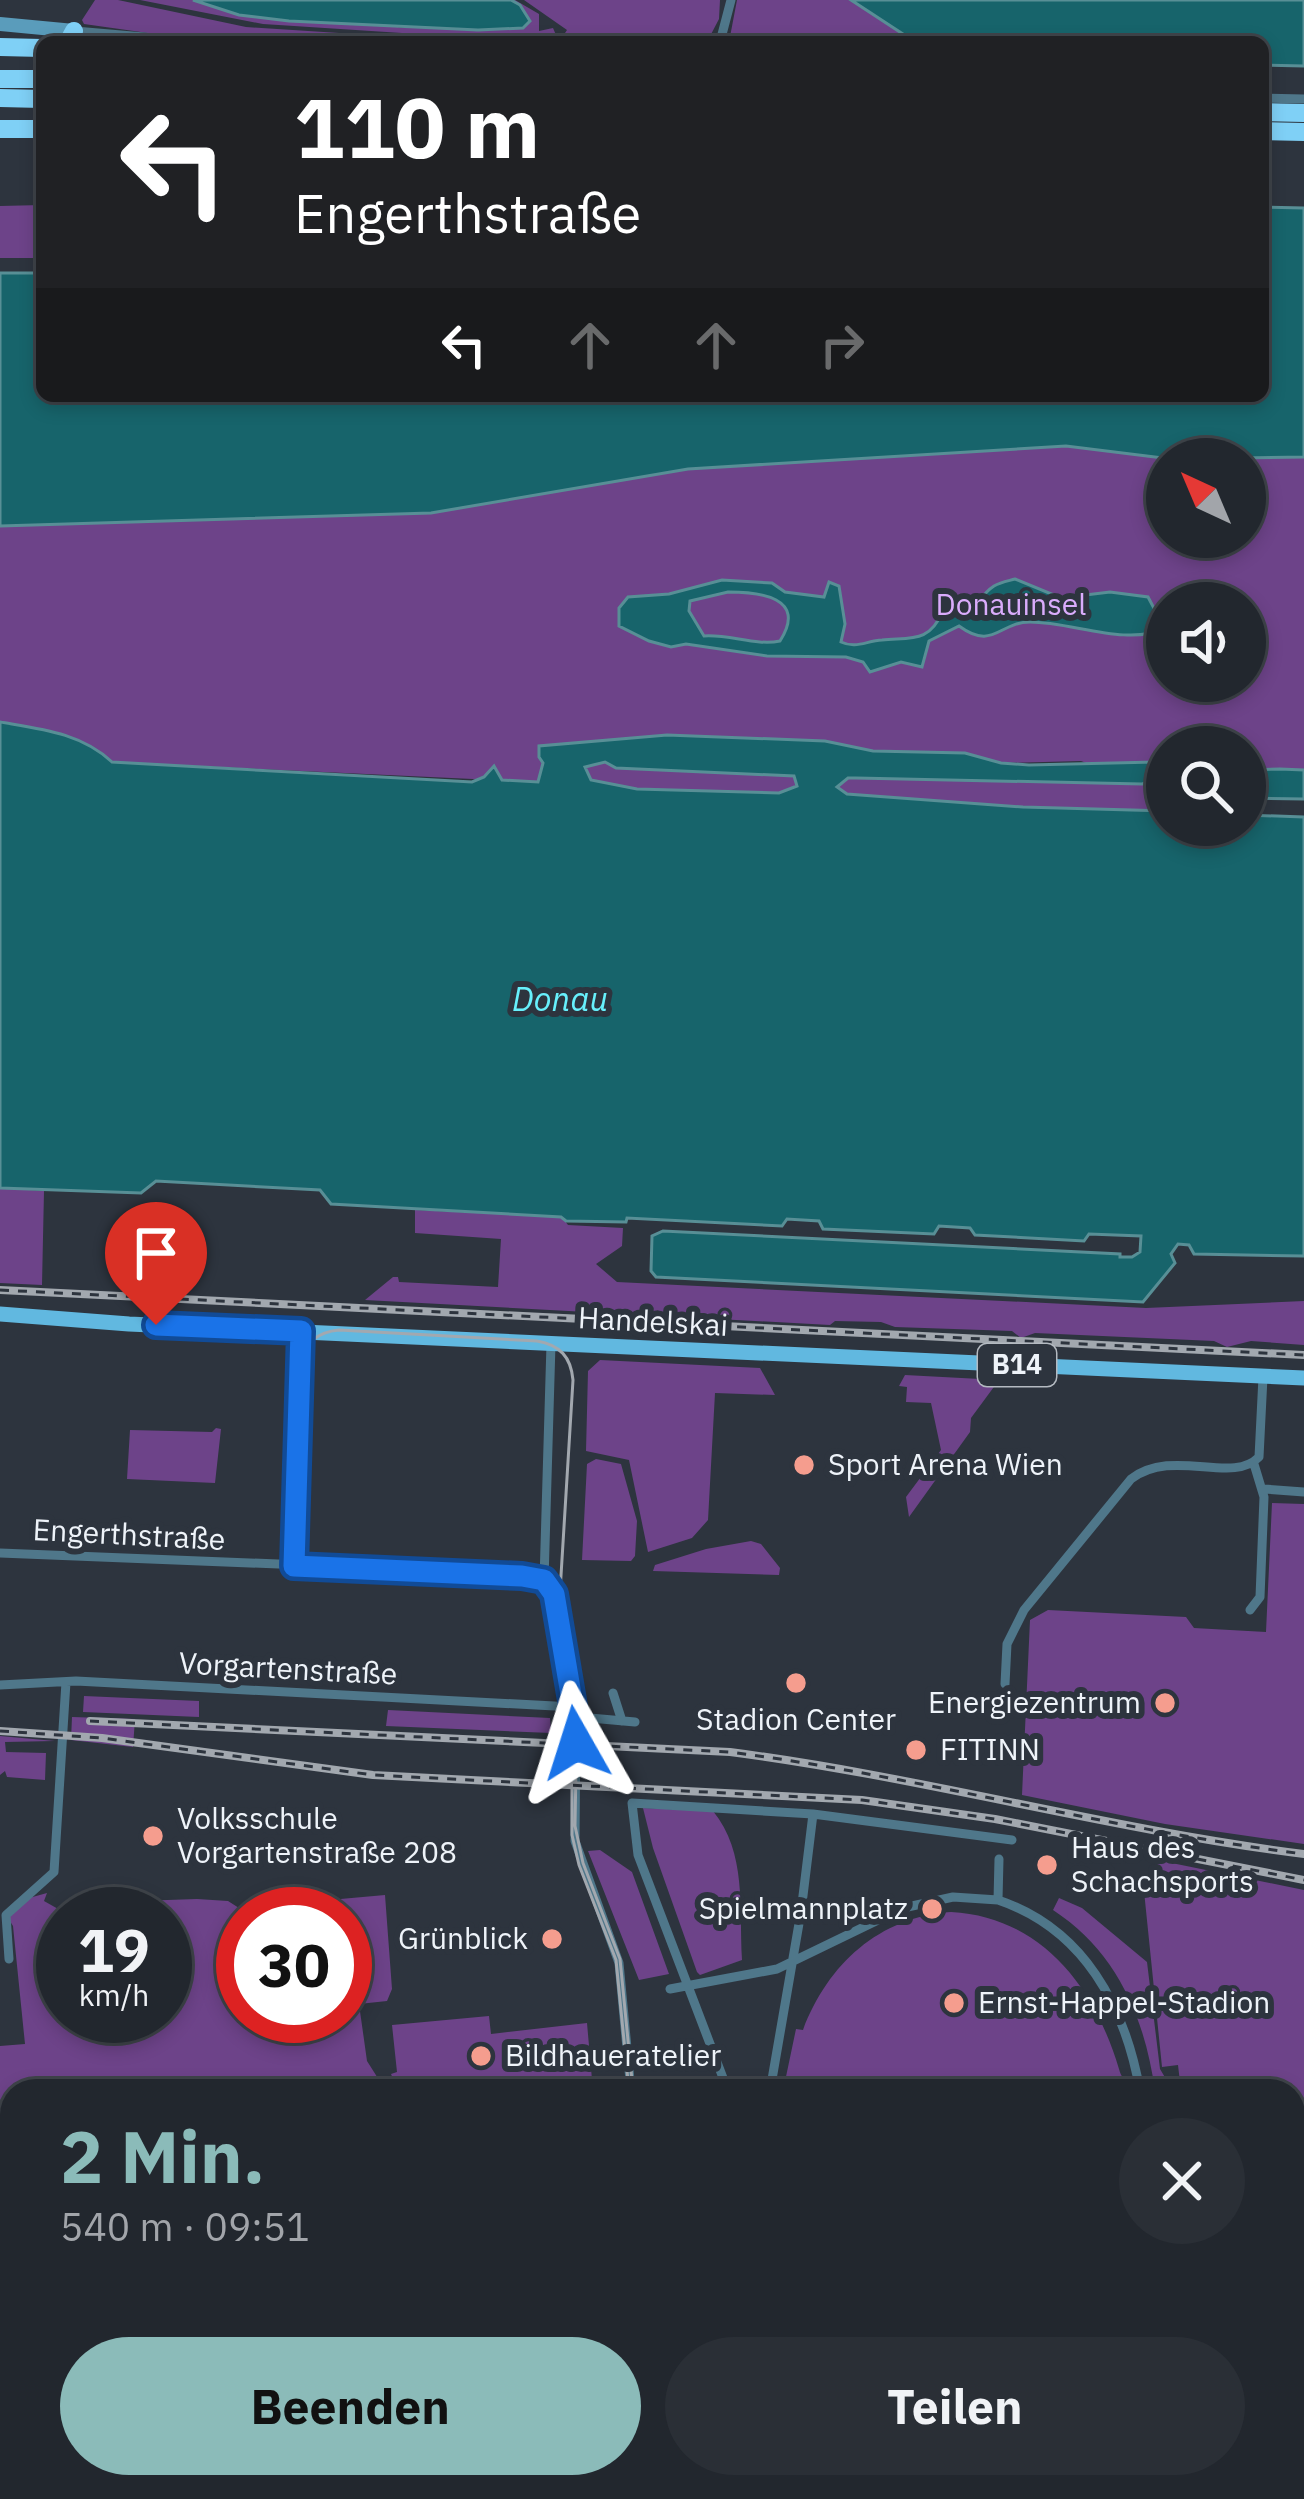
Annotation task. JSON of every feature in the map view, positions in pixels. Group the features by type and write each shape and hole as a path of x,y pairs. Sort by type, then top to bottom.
{"highway":[{"path":"0,47 36,48"},
{"path":"0,60 36,60"},
{"path":"0,79 36,79"},
{"path":"0,98 36,99"},
{"path":"1269,112 1304,113"},
{"path":"0,117 36,118"},
{"path":"0,129 36,130"},
{"path":"1269,131 1304,132"}],"main road":[{"name":"Handelskai","path":"0,1314 1304,1378"}],"street":[{"path":"722,36 731,0"},
{"path":"0,24 62,36"},
{"path":"1269,98 1304,99"},
{"path":"294,1566 301,1331"},
{"path":"551,1344 544,1580 554,1594 573,1707 574,1841 619,1963 630,2079"},
{"path":"1250,1610 1260,1597 1264,1489 1254,1464 1261,1449 1263,1377"},
{"path":"1004,1684 1007,1644 1025,1608 1131,1479 1147,1467 1164,1464 1234,1468 1254,1464"},
{"path":"1264,1489 1304,1492"},
{"name":"Engerthstraße","path":"0,1553 544,1580"},
{"path":"8,1959 6,1915 54,1872 66,1682"},
{"name":"Vorgartenstraße","path":"0,1685 66,1682 573,1707"},
{"path":"613,1693 622,1721"},
{"path":"590,1718 635,1722"},
{"path":"723,2079 638,1855 632,1803 813,1814 1012,1840"},
{"path":"772,2079 813,1814"},
{"path":"998,1900 999,1859"},
{"path":"670,1989 758,1974 792,1963 903,1908 953,1897 998,1900 1042,1919 1095,1973 1132,2044 1138,2079"}],"green space":[{"path":"95,0 118,0 246,27 386,36 183,36 84,24"},
{"path":"140,0 193,0 239,15 328,18 405,28 436,27 496,0 515,0 539,14 539,31 553,28 556,35 448,36 263,24"},
{"path":"524,0 720,0 719,19 710,36 563,36 567,30"},
{"path":"737,0 851,0 906,36 730,36"},
{"path":"36,205 36,258 0,258 0,206"},
{"name":"Donauinsel","path":"1066,446 1146,456 1146,558 1266,558 1266,458 1304,457 1304,770 1266,770 1266,726 1146,726 1146,810 1023,807 847,794 837,787 849,778 1142,784 1081,761 1001,763 965,753 873,751 825,741 667,735 615,742 543,763 538,782 112,762 73,738 0,722 0,526 431,513 688,469"},
{"path":"606,762 795,776 797,786 779,793 636,789 591,781 585,767"},
{"path":"0,1188 44,1191 42,1285 0,1283"},
{"path":"415,1210 562,1217 568,1225 623,1228 622,1246 596,1264 617,1282 1146,1308 1304,1301 1304,1345 1251,1341 1227,1347 1214,1341 1035,1333 1021,1338 1012,1331 895,1327 881,1322 835,1321 830,1325 365,1300 393,1277 399,1282 498,1287 501,1239 415,1233"},
{"path":"600,1360 760,1368 775,1395 715,1393 708,1520 692,1538 648,1552 629,1460 586,1451 588,1371"},
{"path":"905,1375 999,1380 971,1418 970,1432 909,1517 906,1497 941,1450 931,1403 906,1402 907,1387 899,1386"},
{"path":"221,1429 215,1483 127,1479 130,1430 212,1432"},
{"path":"596,1459 621,1464 637,1521 631,1561 582,1560 587,1464"},
{"name":"Energiezentrum","path":"1272,1503 1304,1504 1304,1844 1165,1824 1022,1795 1030,1620 1048,1610 1186,1617 1194,1628 1266,1632"},
{"path":"751,1541 761,1544 780,1568 779,1575 653,1571 655,1565 706,1549"},
{"path":"84,1696 199,1701 199,1717 83,1712"},
{"path":"388,1710 550,1718 551,1733 386,1726"},
{"path":"72,1717 135,1719 133,1747 71,1740"},
{"path":"0,1736 55,1741 5,1742 6,1752 46,1753 45,1780 7,1777 5,1771 0,1775"},
{"path":"643,1808 713,1811 724,1827 739,1881 742,1960 700,1975 697,1972"},
{"path":"600,1850 632,1872 669,1974 639,1980 588,1851"},
{"path":"1157,1860 1304,1890 1304,2079 1180,2079 1178,2065 1162,2067 1144,1891 1160,1889"},
{"path":"385,1895 392,1989 387,2001 372,2003 372,1896"},
{"path":"36,1896 36,2043 192,2043 192,1899 216,1900 216,2043 364,2043 367,2061 378,2079 0,2079 0,2046 25,2044 13,1926 8,1918 29,1898"},
{"path":"1059,1898 1082,1908 1147,1962 1160,2069 1166,2079 1153,2079 1135,2013 1111,1966 1053,1910"},
{"name":"Ernst-Happel-Stadion","path":"951,1912 983,1917 1038,1943 1079,1985 1124,2079 786,2079 796,2029 803,2030 842,1965 879,1934 925,1916"},
{"path":"489,2016 491,2034 587,2023 592,2079 393,2079 391,2074 397,2072 392,2025"}],"water":[{"path":"193,0 511,0 530,21 523,28 478,30 289,21 239,15"},
{"path":"851,0 1304,0 1304,66 1269,65 1269,36 906,36"},
{"path":"1269,207 1304,208 1304,457 1266,458 1266,438 1146,438 1146,456 1066,446 688,469 431,513 0,526 0,273 36,273 36,402 1269,402"},
{"path":"1015,579 1061,598 1110,592 1146,597 1146,634 1030,622 980,636 959,626 929,641 922,667 901,662 870,672 863,662 846,657 767,656 686,644 671,647 619,626 619,608 628,597 669,594 722,580 772,583 785,592 824,597 829,582 839,586 845,624 841,642 856,645 925,634 942,612 971,611 994,586","holes":["728,592 765,596 784,606 788,615 780,641 704,636 689,611 690,601"]},
{"name":"Donau","path":"0,722 74,738 112,762 472,782 494,766 502,780 538,782 543,763 539,746 667,735 825,741 873,751 965,753 1029,765 1146,762 1146,783 1142,784 848,778 837,787 847,794 1146,810 1146,846 1266,846 1266,816 1304,817 1304,1256 1194,1254 1189,1245 1178,1244 1171,1254 1175,1263 1143,1302 656,1277 651,1271 652,1236 663,1231 1120,1257 1140,1252 1141,1236 1089,1234 1084,1241 975,1235 970,1228 939,1226 934,1234 823,1229 819,1221 787,1219 782,1226 627,1218 626,1222 566,1221 561,1217 331,1204 320,1190 156,1181 141,1193 0,1188","holes":["605,762 616,768 794,776 797,786 779,793 637,789 591,780 585,767"]},
{"path":"1266,769 1304,770 1304,799 1266,798"}],"tram line":[{"path":"628,2079 616,1960 572,1835 572,1727 548,1598 535,1584 522,1579 328,1568 304,1557 293,1533 299,1363 313,1339 325,1333 537,1341 558,1349 570,1365 573,1380 560,1592 577,1707 575,1826 583,1863 620,1959 632,2079"}],"railway":[{"path":"0,1290 1304,1355"},
{"path":"90,1721 730,1752 1304,1854"},
{"path":"0,1731 102,1738 373,1775 862,1800 995,1819 1304,1880"}],"place":[{"name":"Sport Arena Wien","path":"804,1465"},
{"name":"Stadion Center","path":"796,1683"},
{"name":"Energiezentrum","path":"1165,1703"},
{"name":"FITINN","path":"916,1750"},
{"name":"Volksschule Vorgartenstraße 208","path":"153,1836"},
{"name":"Haus des Schachsports","path":"1047,1865"},
{"name":"Spielmannplatz","path":"932,1909"},
{"name":"Grünblick","path":"552,1939"},
{"name":"Ernst-Happel-Stadion","path":"954,2003"},
{"name":"Bildhaueratelier","path":"481,2056"}],"route":[{"path":"156,1325 301,1331 294,1566 544,1580 554,1594 576,1743"}]}
